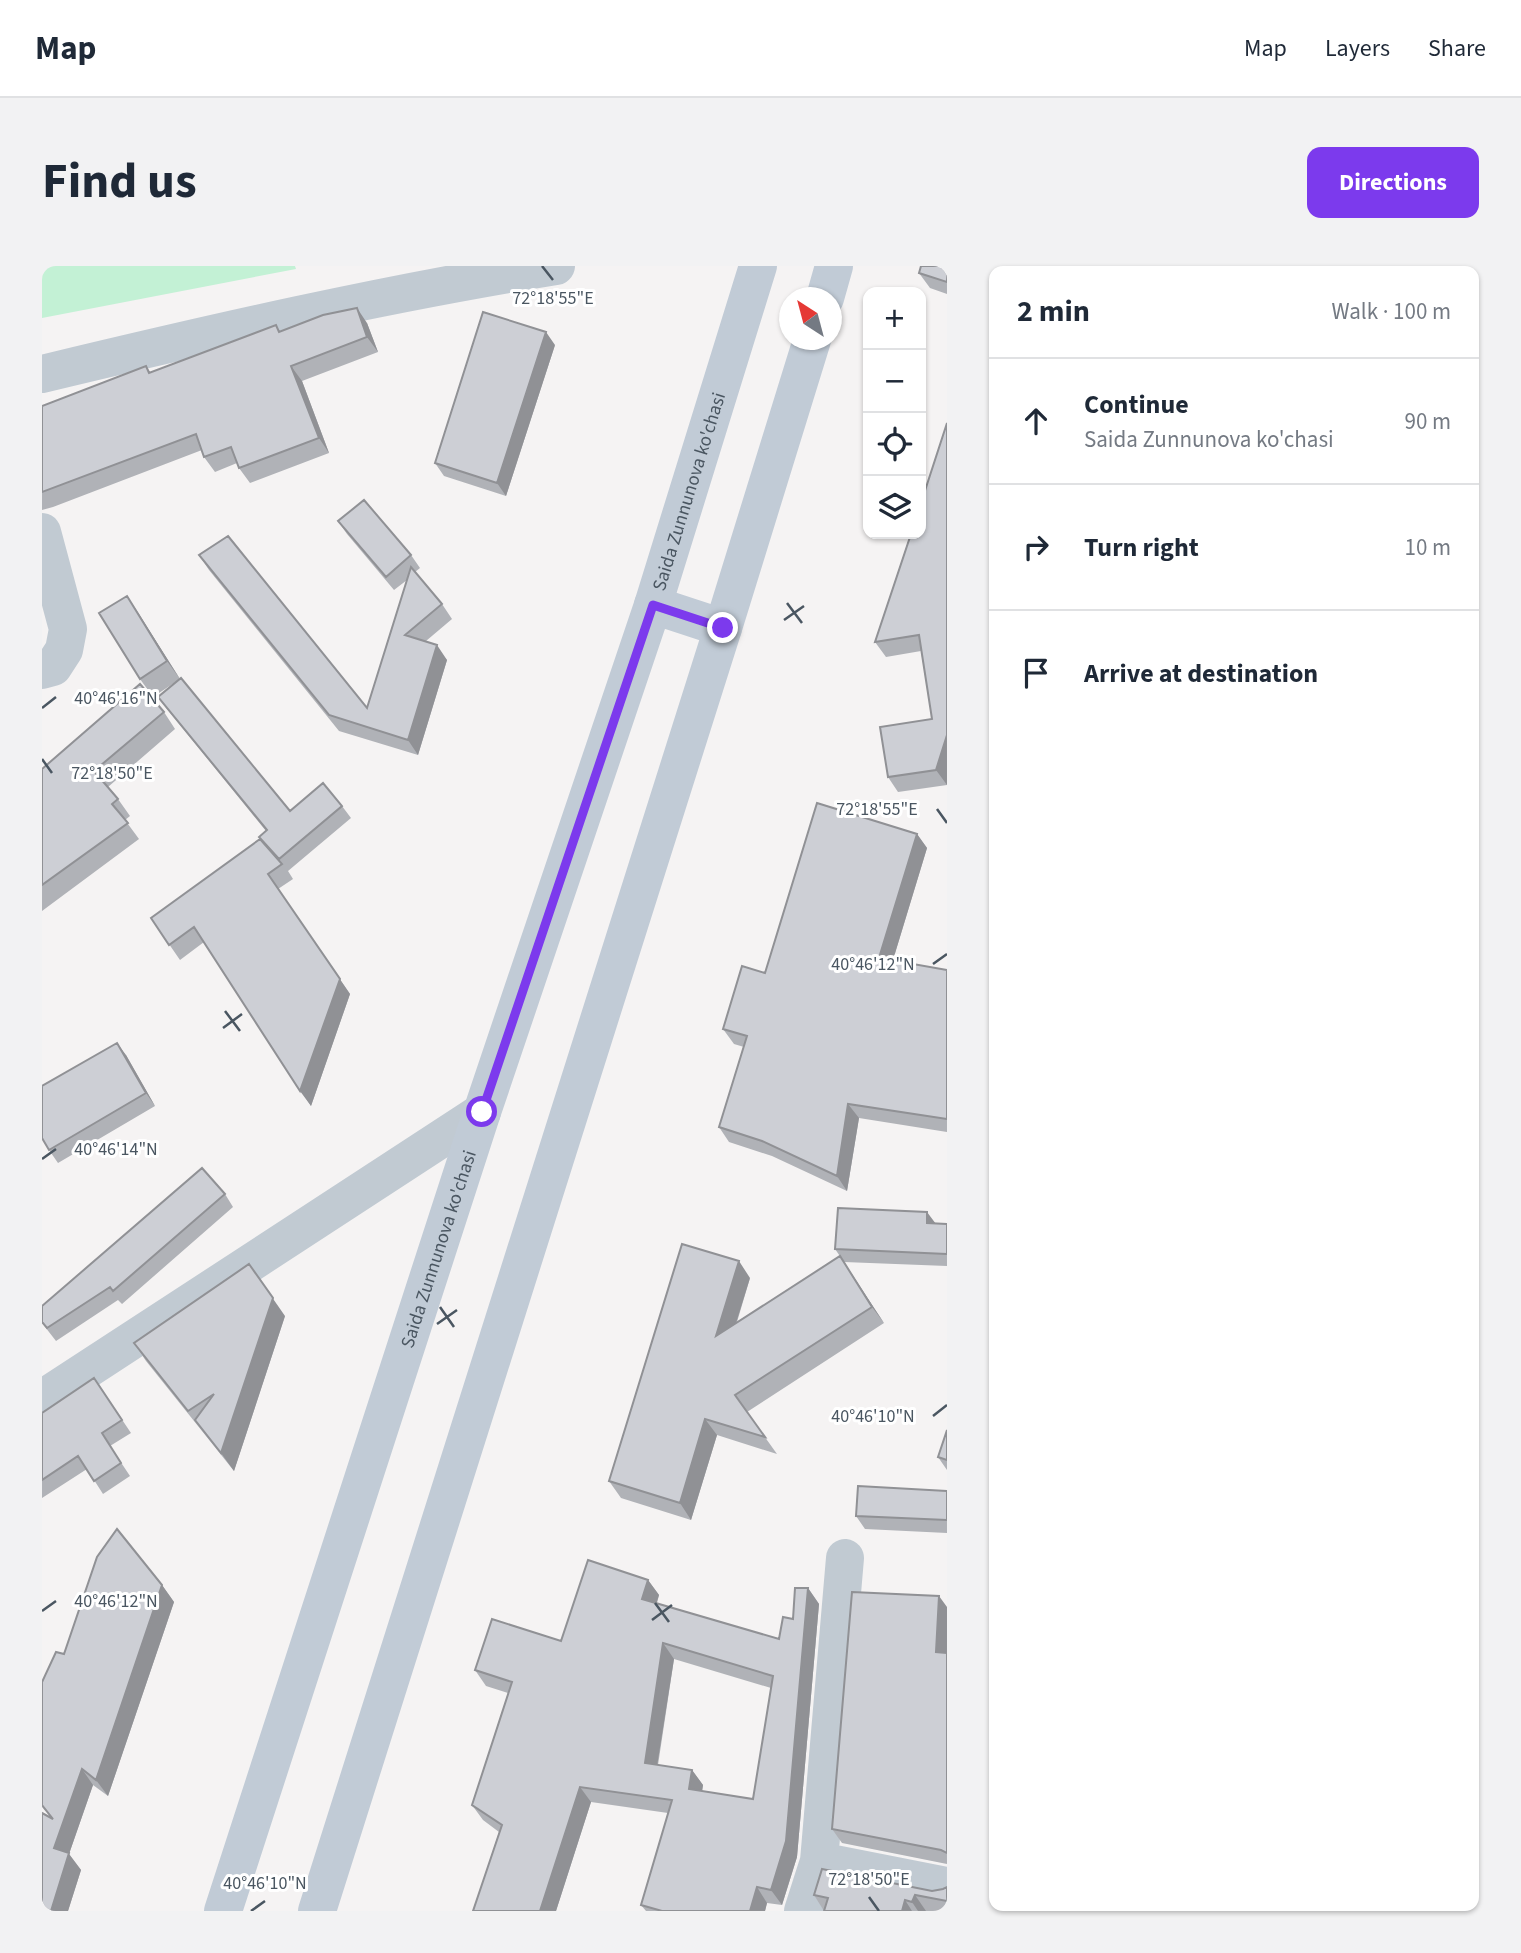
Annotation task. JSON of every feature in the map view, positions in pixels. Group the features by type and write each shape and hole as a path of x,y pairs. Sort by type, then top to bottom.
{"main road":[{"name":"Saida Zunnunova ko'chasi","path":"223,1911 482,1112 653,605 758,266"},
{"path":"317,1911 809,350"},
{"path":"653,605 723,628"}],"street":[{"path":"42,374 173,342 497,275 556,266"},
{"path":"42,532 68,629 64,650 53,667 42,670"},
{"path":"42,1399 482,1112"},
{"path":"803,1911 818,1861 845,1558"},
{"path":"818,1861 947,1886"}],"green space":[{"path":"42,266 295,266 296,269 42,318"}],"building":[{"path":"921,266 947,266 947,282 919,273"},
{"path":"357,308 367,337 291,366 319,438 239,468 231,447 204,457 196,434 42,492 42,406 146,366 149,373 276,325 279,332 323,315"},
{"path":"483,312 546,332 497,483 435,463"},
{"path":"947,423 947,735 936,770 888,777 880,727 932,719 919,635 875,642 909,539 926,539 926,488"},
{"path":"364,500 411,555 386,577 338,521"},
{"path":"228,536 367,708 411,567 442,604 405,635 437,645 408,740 329,715 199,555"},
{"path":"127,596 167,661 140,679 99,613"},
{"path":"181,678 290,811 323,783 342,806 279,859 259,837 267,830 158,697"},
{"path":"140,684 164,712 94,771 118,799 112,804 128,823 42,885 42,769"},
{"path":"817,803 917,834 879,958 947,970 947,1119 848,1104 837,1176 762,1141 719,1127 747,1036 723,1029 742,966 765,973"},
{"path":"260,839 282,864 268,874 340,979 300,1091 194,927 169,945 151,918"},
{"path":"117,1043 146,1093 49,1150 42,1138 42,1086"},
{"path":"202,1168 225,1194 113,1291 110,1287 47,1328 42,1322 42,1306"},
{"path":"838,1208 927,1212 927,1223 947,1224 947,1254 835,1249"},
{"path":"682,1244 739,1261 716,1336 840,1256 872,1307 735,1395 765,1437 705,1419 680,1503 609,1481"},
{"path":"249,1264 273,1298 221,1453 195,1420 214,1394 188,1411 134,1343"},
{"path":"94,1378 122,1420 102,1433 121,1463 94,1481 78,1456 42,1480 42,1413"},
{"path":"947,1430 947,1460 938,1457"},
{"path":"858,1486 947,1491 947,1520 856,1516"},
{"path":"117,1529 162,1585 96,1780 82,1769 54,1848 69,1853 51,1911 42,1911 42,1813 53,1819 42,1805 42,1682 56,1652 64,1654 97,1557"},
{"path":"588,1560 648,1580 642,1599 779,1639 783,1617 793,1619 795,1588 808,1588 786,1841 771,1890 757,1887 750,1911 662,1911 641,1905 672,1800 580,1787 540,1911 473,1911 502,1825 472,1805 512,1682 475,1670 492,1619 561,1641","holes":["663,1643 773,1676 753,1799 689,1789 692,1770 645,1763"]},
{"path":"852,1592 939,1596 936,1652 947,1653 947,1853 832,1829"},
{"path":"822,1869 932,1891 947,1887 947,1901 915,1895 912,1902 905,1900 902,1911 824,1911 828,1898 814,1895"}],"route":[{"path":"482,1112 653,605 723,628"}]}
